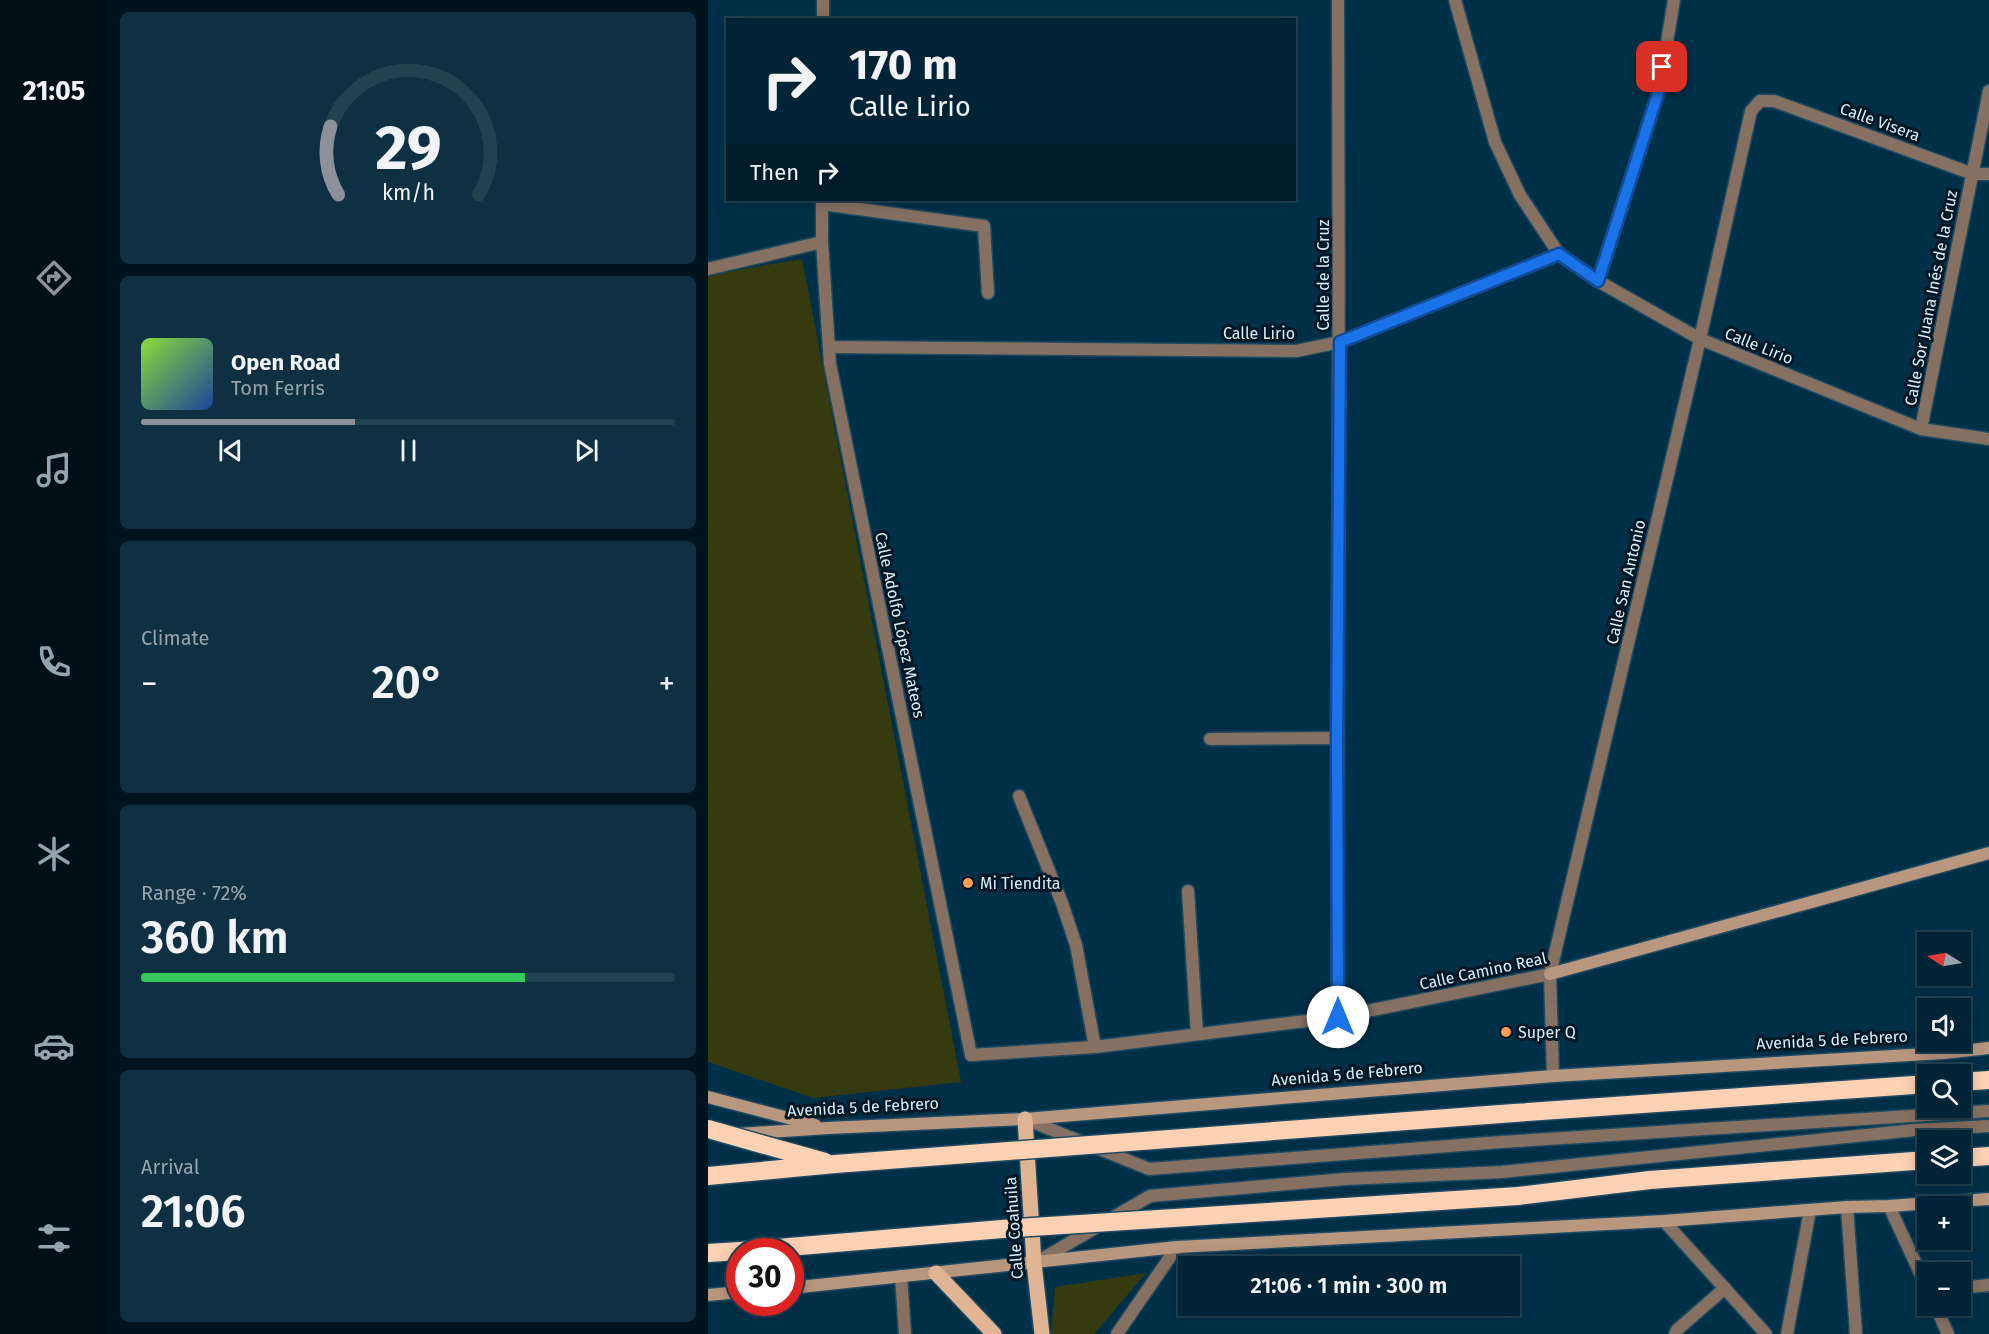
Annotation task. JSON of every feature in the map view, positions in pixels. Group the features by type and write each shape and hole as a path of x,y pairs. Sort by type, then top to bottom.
{"highway":[{"path":"1971,1081 1989,1080"},
{"path":"708,1176 835,1164 1917,1085"},
{"path":"708,1130 835,1164"},
{"path":"1971,1157 1989,1156"},
{"path":"804,1246 1014,1228 1518,1196 1650,1180 1917,1161"},
{"path":"708,1253 726,1252"}],"main road":[{"name":"Calle Camino Real","path":"1550,974 1989,854"},
{"name":"Avenida 5 de Febrero","path":"708,1136 1025,1119 1553,1076 1944,1053 1989,1048"},
{"path":"708,1097 828,1128"},
{"name":"Calle Coahuila","path":"1025,1119 1034,1263 1042,1334"},
{"path":"804,1286 1177,1247 1664,1221 1989,1199"},
{"path":"936,1273 994,1334"},
{"path":"708,1295 726,1293"}],"street":[{"path":"823,0 823,18"},
{"name":"Calle de la Cruz","path":"1338,0 1340,342 1337,738 1338,1017"},
{"path":"1455,0 1495,142 1520,195 1559,254"},
{"path":"1598,281 1659,90 1674,0"},
{"name":"Calle Sor Juana Inés de la Cruz","path":"1921,429 1989,91"},
{"name":"Calle Visera","path":"1760,101 1774,101 1973,174 1989,174"},
{"name":"Calle San Antonio","path":"1553,1076 1550,974 1700,339 1751,111 1760,101"},
{"path":"822,202 984,226 988,293"},
{"name":"Calle Adolfo López Mateos","path":"822,202 822,242 830,364 971,1055"},
{"path":"708,269 822,242"},
{"name":"Calle Lirio","path":"829,347 1296,351 1340,342 1559,254 1598,281 1700,339 1921,429 1989,439"},
{"path":"1210,739 1337,738"},
{"path":"1019,796 1077,945 1095,1047"},
{"path":"1188,891 1197,1034"},
{"name":"Calle Camino Real","path":"971,1055 1095,1047 1338,1017 1550,974"},
{"path":"1025,1119 1149,1168 1989,1111"},
{"path":"1034,1263 1150,1196 1345,1179 1502,1172 1916,1130 1989,1126"},
{"path":"1889,1206 1917,1266"},
{"path":"1847,1207 1856,1334"},
{"path":"1787,1334 1810,1210"},
{"path":"1664,1221 1766,1334"},
{"path":"1117,1334 1177,1247"},
{"path":"902,1276 905,1334"},
{"path":"1971,1287 1989,1285"},
{"path":"1675,1334 1725,1288"},
{"path":"1940,1316 1948,1334"}],"green space":[{"path":"802,259 961,1082 813,1098 708,1062 708,275"},
{"path":"1146,1273 1094,1334 1051,1334 1055,1287"}],"place":[{"name":"Mi Tiendita","path":"968,883"},
{"name":"Super Q","path":"1506,1032"}],"route":[{"path":"1338,1017 1337,738 1340,342 1559,254 1598,281 1659,90 1662,67"}]}
